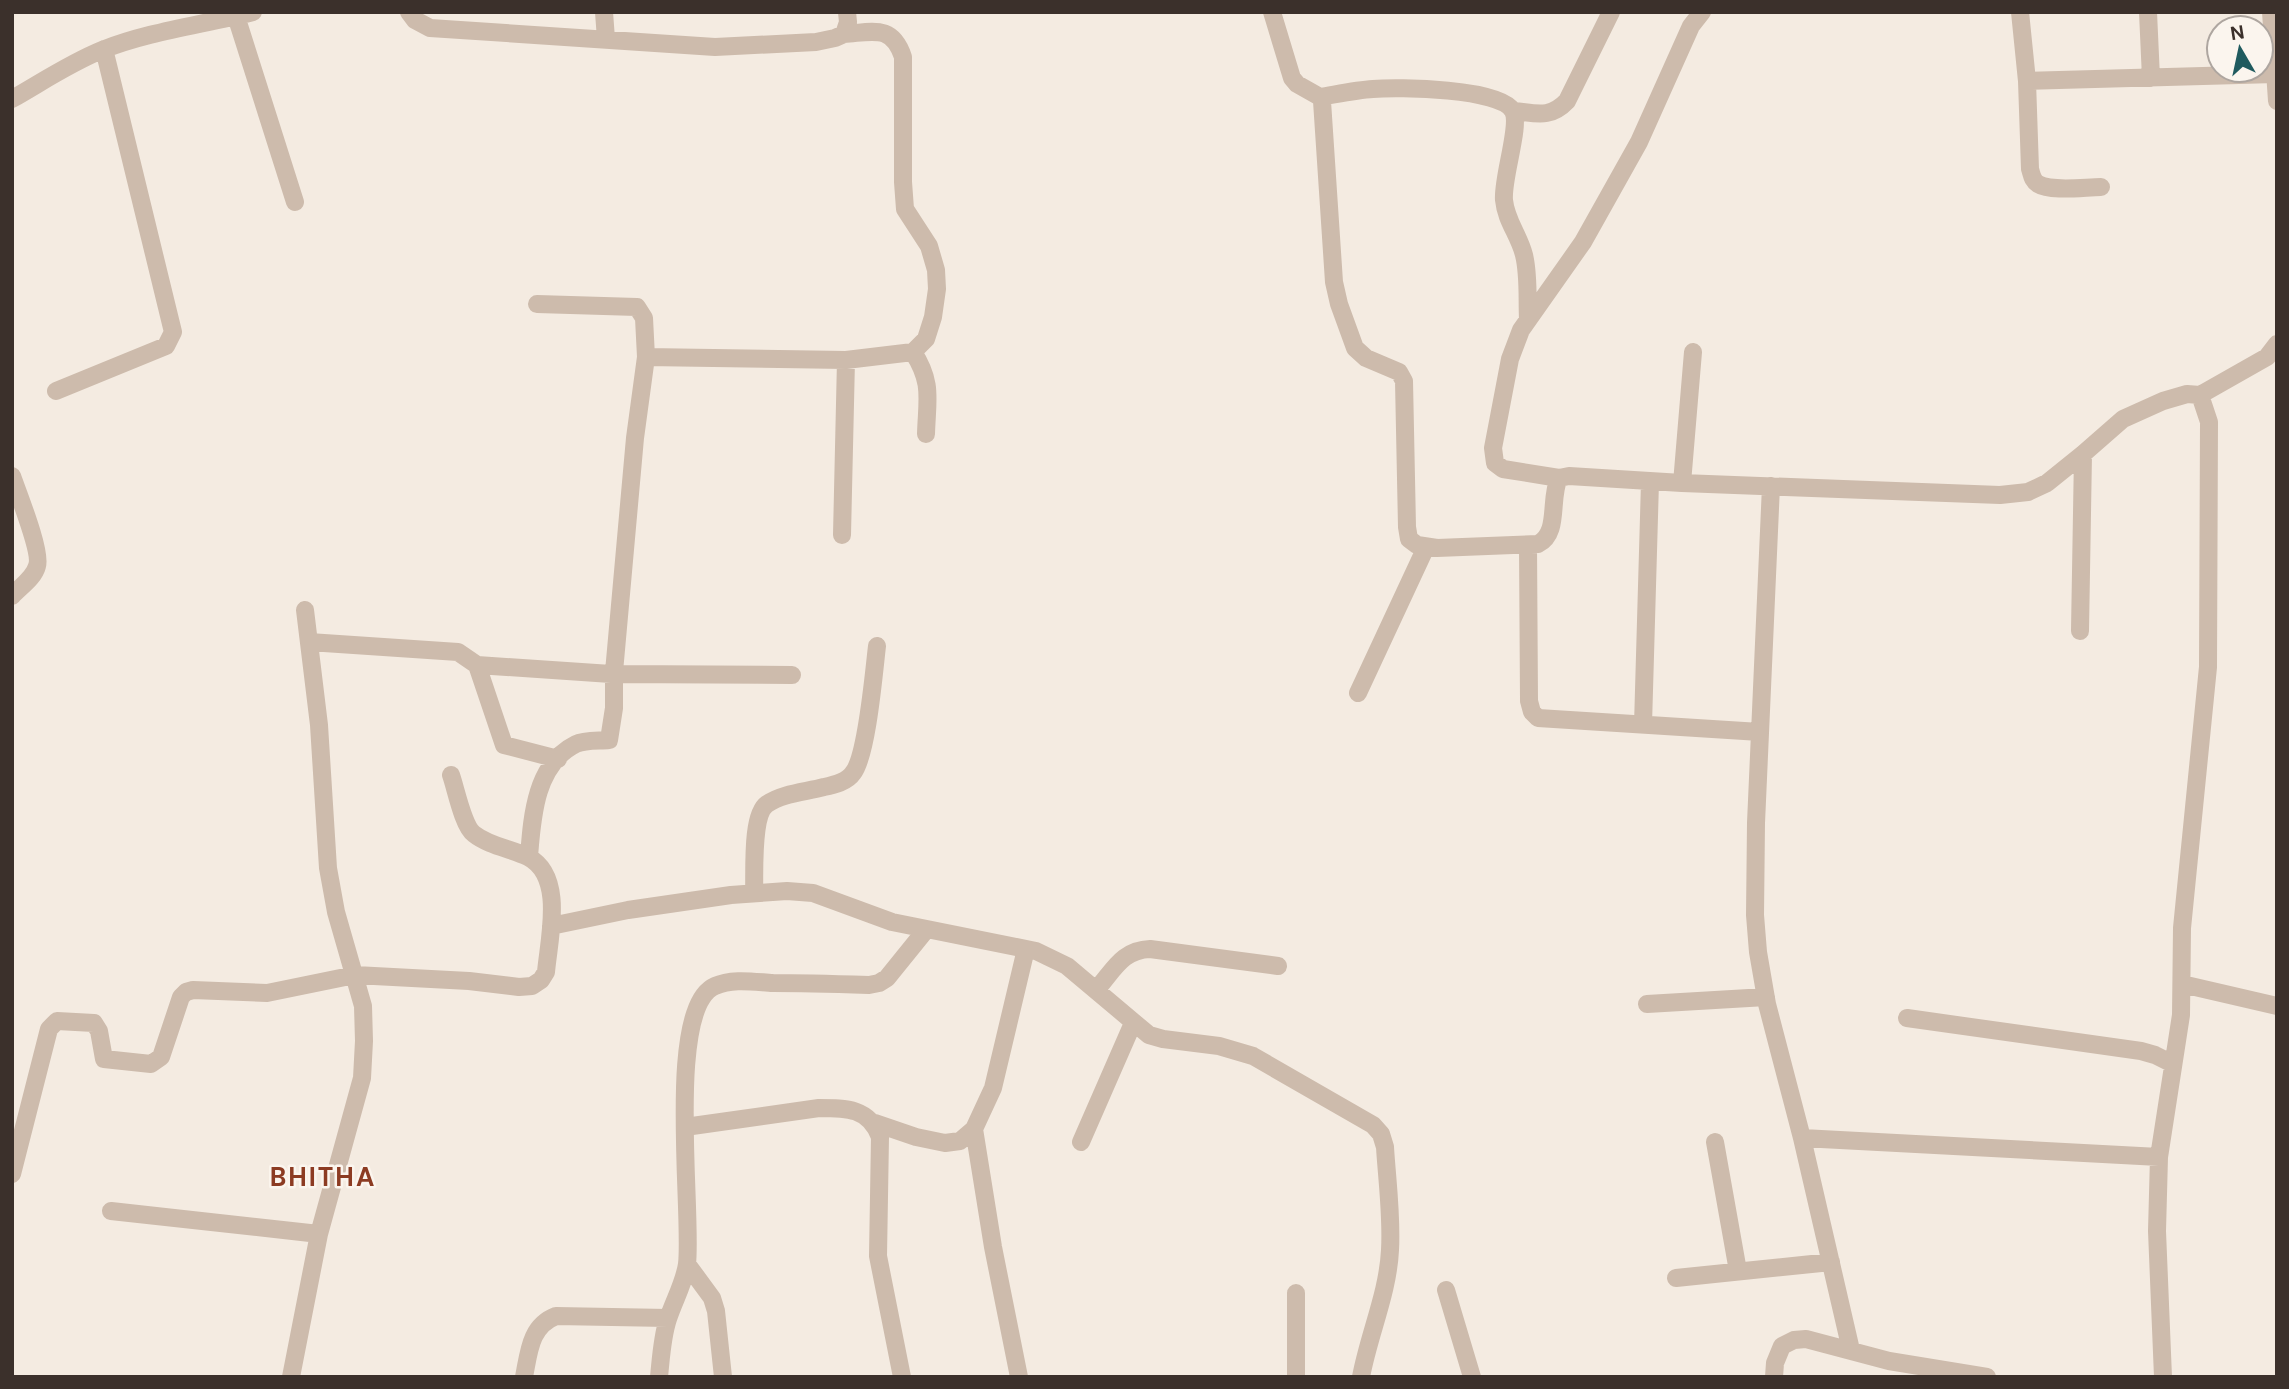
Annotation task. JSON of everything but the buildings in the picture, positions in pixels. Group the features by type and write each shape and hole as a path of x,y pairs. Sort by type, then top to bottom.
{"street":[{"path":"410,12 415,20 430,28 476,21 607,39 715,47 816,42 844,34 878,32 893,37 899,44 903,57 905,209 929,246 936,270 937,289 933,317 926,339 913,352 846,360 646,357"},
{"path":"604,12 607,39"},
{"path":"844,34 848,22 847,12"},
{"path":"1272,12 1290,72 1323,107 1334,282 1348,334 1355,348 1366,358 1399,372 1404,381 1409,539 1417,545 1437,548 1538,544 1546,540 1551,531 1554,492 1559,478"},
{"path":"1310,91 1429,89 1475,93 1507,104 1514,111 1548,114 1558,110 1567,101 1611,12"},
{"path":"1702,12 1691,26 1639,142 1583,242 1521,330 1510,359 1499,410 1494,459 1503,469 1559,478 1581,475 1650,482 2014,494 2028,492 2038,488 2083,454 2123,419 2163,401 2187,394 2200,395 2267,357 2277,344"},
{"path":"2020,12 2027,81 2030,169 2033,178 2047,188 2101,187"},
{"path":"2148,12 2151,78"},
{"path":"12,99 71,64 104,49 148,35 244,14 295,202"},
{"path":"56,391 166,346 173,332 104,49"},
{"path":"2275,74 2277,101"},
{"path":"2027,81 2205,76"},
{"path":"1514,111 1515,124 1503,185 1504,203 1508,221 1525,257 1528,319"},
{"path":"529,857 537,794 552,763 577,743 609,740 614,708 614,672 635,438 646,357 644,318 638,307 537,304"},
{"path":"913,352 924,370 928,386 926,434"},
{"path":"1682,483 1693,352"},
{"path":"842,535 846,360"},
{"path":"2164,1377 2157,1231 2159,1157 2180,1023 2182,928 2208,667 2209,422 2200,395"},
{"path":"2080,631 2083,454"},
{"path":"12,476 36,546 39,564 35,572 12,596"},
{"path":"1643,725 1650,482"},
{"path":"1771,486 1760,732 1755,915 1758,953 1766,997 1851,1350"},
{"path":"1528,545 1529,701 1532,712 1538,718 1760,732"},
{"path":"1358,693 1426,547"},
{"path":"291,1377 318,1234 362,1078 363,1006 335,912 328,868 319,725 305,610"},
{"path":"309,642 458,652 477,665 611,674 792,675"},
{"path":"754,892 756,830 765,805 781,797 841,782 853,773 866,728 877,646"},
{"path":"477,665 504,745 558,759"},
{"path":"12,1174 49,1029 57,1021 94,1023 99,1031 104,1059 151,1063 160,1057 181,997 186,992 203,990 267,993 355,975 469,981 519,987 532,986 541,980 546,972 553,893 540,865 529,857 473,834 466,823 451,775"},
{"path":"551,926 658,905 754,892 813,893 892,922 1036,951 1067,966 1149,1035 1219,1046 1253,1056 1373,1125 1381,1134 1385,1147 1390,1251 1382,1301 1364,1358 1361,1377"},
{"path":"659,1377 668,1318 680,1293 687,1264 687,1045 695,1008 715,986 737,982 879,983 887,978 925,930"},
{"path":"685,1127 819,1108 840,1108 862,1114 874,1123 916,1137 945,1143 960,1141 974,1129 993,1088 1026,949"},
{"path":"1096,990 1128,954 1138,950 1279,966"},
{"path":"2182,985 2277,1006"},
{"path":"1647,1004 1766,997"},
{"path":"1907,1018 2140,1051 2173,1064"},
{"path":"1082,1142 1133,1023"},
{"path":"874,1123 880,1138 878,1256 902,1377"},
{"path":"974,1129 993,1247 1019,1377"},
{"path":"1802,1138 2159,1157"},
{"path":"1715,1142 1738,1272"},
{"path":"111,1211 318,1234"},
{"path":"1676,1278 1831,1262"},
{"path":"687,1264 712,1298 716,1311 723,1377"},
{"path":"1446,1290 1472,1377"},
{"path":"1296,1293 1296,1377"},
{"path":"524,1377 531,1341 546,1320 556,1316 668,1318"},
{"path":"1774,1377 1775,1363 1782,1346 1794,1340 1806,1339 1889,1361 1910,1371 1987,1377"}],"district":[{"name":"BHITHA","path":"323,1177"}]}
